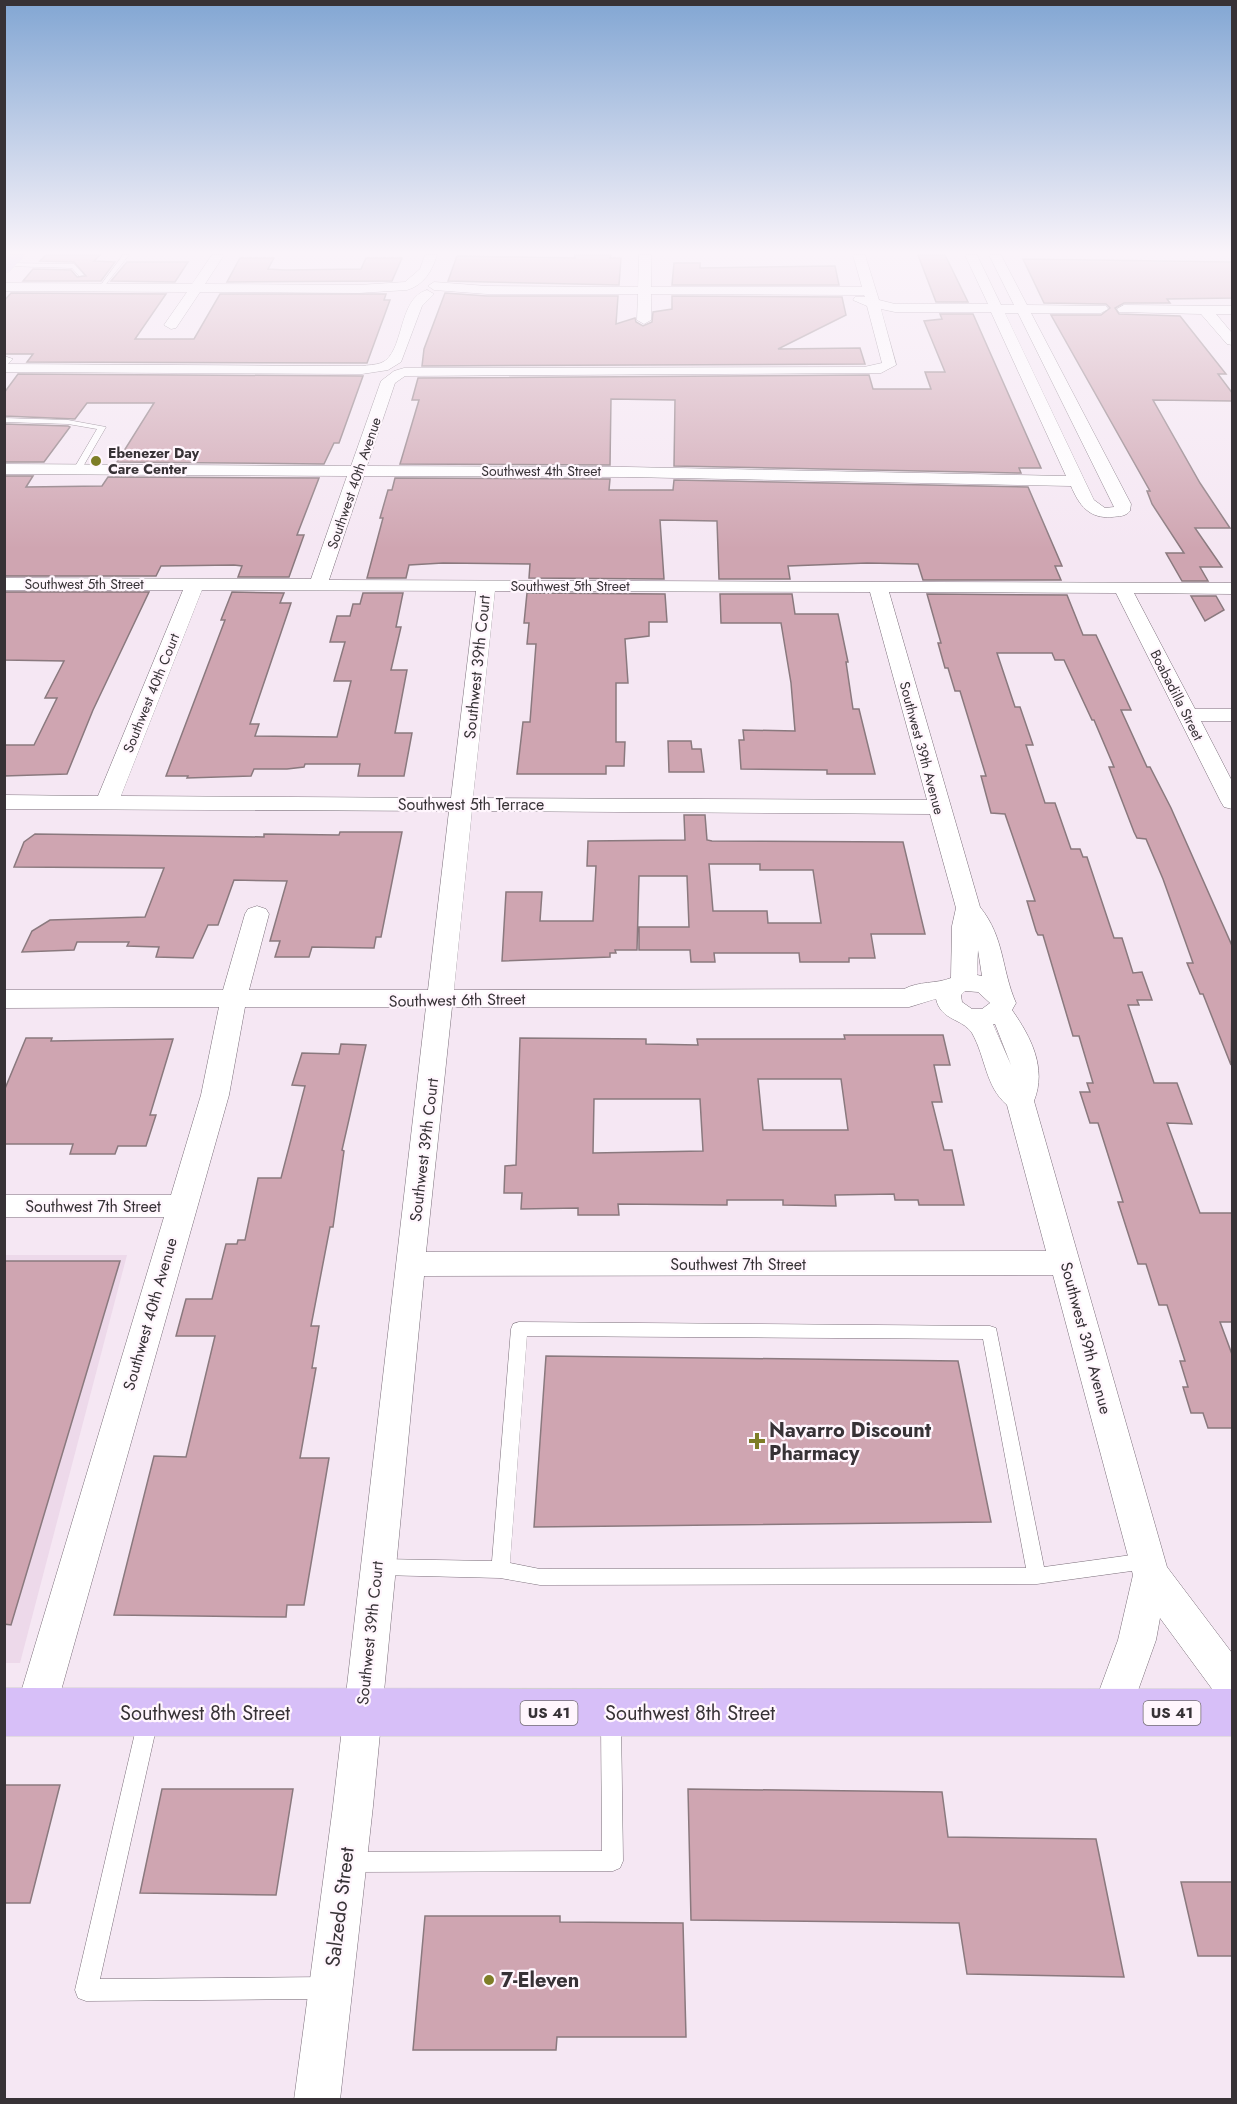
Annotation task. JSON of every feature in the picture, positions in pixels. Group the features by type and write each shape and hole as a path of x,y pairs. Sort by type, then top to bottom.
{"main road":[{"name":"Southwest 8th Street","path":"20,1712 1233,1713"}],"street":[{"name":"Southwest 40th Avenue","path":"318,585 392,370 396,353"},
{"path":"4,367 864,371 887,367 888,353"},
{"path":"1017,353 1087,503 1096,511 1117,513 1124,508 1046,353"},
{"name":"Southwest 4th Street","path":"4,469 649,472 1077,482"},
{"name":"Southwest 5th Street","path":"4,584 1122,587"},
{"name":"Southwest 40th Court","path":"107,802 195,584"},
{"name":"Southwest 39th Court","path":"361,1714 486,586"},
{"name":"Southwest 39th Avenue","path":"878,587 968,908 981,923 994,968 973,1000"},
{"path":"1122,587 1233,588"},
{"name":"Boabadilla Street","path":"1122,587 1233,802"},
{"path":"1187,714 1233,715"},
{"name":"Southwest 5th Terrace","path":"4,802 938,807"},
{"name":"Southwest 39th Avenue","path":"968,908 963,922 973,1000 1006,1089 1020,1101 1149,1568 1233,1684"},
{"name":"Southwest 40th Avenue","path":"20,1712 182,1206 215,1095 234,999 257,914"},
{"name":"Southwest 6th Street","path":"4,999 909,998 917,1004 934,1009 973,1000"},
{"name":"Southwest 7th Street","path":"4,1206 182,1206"},
{"name":"Southwest 7th Street","path":"410,1264 1065,1263"},
{"name":"Southwest 39th Avenue","path":"1111,1713 1137,1640 1149,1568"},
{"name":"Salzedo Street","path":"316,2100 331,1988 361,1714"}],"lane":[{"path":"4,358 9,359 4,367"},
{"path":"4,420 68,422 102,428 77,470"},
{"path":"500,1570 519,1329 990,1333 1037,1576"},
{"path":"377,1567 500,1570 540,1576 1037,1576 1149,1568"},
{"path":"150,1712 86,1990 331,1988"},
{"path":"345,1862 613,1861 611,1712"}],"shaded area":[{"path":"4,1255 127,1255 20,1663 4,1663"}],"building":[{"path":"371,353 367,363 27,362 33,354 4,354"},
{"path":"424,353 862,353 865,364 422,366"},
{"path":"937,353 990,353 1041,468 1019,468 1021,473 674,466 675,400 611,399 610,465 400,464 419,400 412,400 418,378 869,375 873,389 931,389 925,372 945,372"},
{"path":"1072,353 1209,353 1226,374 1218,374 1233,394 1233,401 1153,400 1200,483 1230,528 1195,528 1222,567 1200,567 1208,581 1182,581 1166,553 1184,553 1152,504 1147,491 1150,491"},
{"path":"18,374 363,376 339,443 334,443 324,464 117,462 154,403 87,403 75,419 4,416 4,393"},
{"path":"4,424 70,427 44,462 4,462"},
{"path":"4,476 33,476 26,487 102,486 108,477 319,478 297,535 304,535 289,577 238,577 242,566 234,565 161,566 156,576 4,576"},
{"path":"395,478 610,479 609,490 673,490 674,480 1028,487 1062,566 1055,566 1061,580 923,580 918,564 867,563 788,566 790,579 719,579 717,521 660,520 664,579 529,578 530,564 443,563 409,565 406,578 367,578 383,518 380,518 388,490 392,490"},
{"path":"4,592 149,592 93,710 67,774 4,776 4,745 34,745 57,698 45,698 64,661 4,660"},
{"path":"232,592 284,593 280,603 291,603 250,724 259,724 255,736 337,737 351,681 334,681 345,642 330,642 337,616 350,616 353,604 360,604 363,593 403,593 396,627 401,627 391,670 407,670 395,733 412,733 404,776 358,776 360,764 305,764 304,767 287,769 254,769 251,776 187,778 188,776 166,776 225,620 221,620"},
{"path":"527,593 665,594 667,622 649,622 649,636 625,639 628,683 616,683 616,742 625,742 624,766 606,766 606,774 517,774 523,722 530,722 536,644 527,644 529,623 524,623"},
{"path":"720,594 792,594 795,614 838,614 848,662 846,662 853,709 859,709 875,774 827,774 827,770 741,769 739,740 744,740 743,730 795,731 791,683 781,623 721,623"},
{"path":"927,594 1067,595 1083,635 1096,635 1131,710 1121,710 1147,767 1150,767 1171,808 1233,948 1231,1065 1203,994 1200,994 1187,963 1193,963 1163,879 1146,839 1137,838 1134,832 1109,767 1114,767 1064,660 1055,660 1052,653 997,653 1015,707 1020,707 1033,745 1026,745 1045,803 1055,803 1071,849 1080,849 1083,857 1087,857 1114,938 1122,938 1133,973 1142,972 1152,1000 1137,1000 1139,1005 1128,1005 1154,1083 1177,1083 1192,1124 1167,1123 1200,1213 1233,1213 1233,1322 1220,1322 1233,1357 1233,1428 1208,1428 1203,1413 1191,1413 1183,1387 1188,1387 1180,1361 1185,1361 1167,1305 1159,1305 1146,1264 1138,1264 1118,1202 1123,1202 1098,1123 1090,1123 1080,1092 1090,1092 1087,1083 1093,1083 1079,1036 1073,1036 1043,935 1038,935 1036,931 1027,901 1035,901 1005,814 991,813 981,776 986,776 960,691 955,691 948,668 945,668 938,643 941,643"},
{"path":"1191,596 1216,596 1224,610 1205,621"},
{"path":"668,741 691,741 692,749 701,749 704,772 669,772"},
{"path":"684,815 705,815 707,840 712,841 903,842 925,934 871,934 875,958 849,958 849,962 800,962 799,953 714,953 715,962 691,962 690,950 639,950 639,927 689,927 687,876 639,876 637,950 615,950 616,953 610,953 610,957 502,961 506,892 542,892 540,921 593,921 596,866 587,866 588,841 685,840","holes":["709,864 760,864 760,870 813,870 821,923 768,923 767,911 713,911"]},
{"path":"340,832 402,832 381,937 376,937 374,948 312,947 309,957 275,957 280,941 270,941 287,881 234,880 218,925 208,925 193,958 156,957 159,947 127,946 129,942 77,942 74,950 22,952 32,931 50,920 145,917 164,868 14,867 24,842 35,834 264,837 264,834 339,835"},
{"path":"844,1035 943,1035 950,1065 934,1065 942,1102 932,1102 944,1150 952,1150 964,1205 919,1205 918,1200 895,1200 894,1194 835,1195 836,1206 783,1205 783,1200 727,1200 727,1205 618,1204 619,1215 578,1215 578,1208 521,1209 522,1193 504,1193 505,1166 516,1165 520,1038 646,1039 646,1044 698,1045 697,1039 845,1039","holes":["758,1079 841,1079 848,1130 763,1130","594,1099 700,1099 703,1151 593,1153"]},
{"path":"26,1038 52,1038 51,1041 173,1039 150,1115 156,1115 146,1146 118,1146 115,1154 70,1154 73,1144 4,1144 4,1091"},
{"path":"341,1044 366,1045 342,1150 344,1151 333,1227 330,1227 311,1326 319,1326 312,1368 316,1368 300,1458 329,1458 304,1605 287,1605 286,1617 114,1615 154,1456 186,1457 215,1336 176,1336 186,1299 212,1299 226,1244 237,1244 238,1240 245,1240 258,1178 281,1178 305,1086 292,1085 302,1053 339,1054"},
{"path":"4,1261 120,1261 11,1625 4,1624"},
{"name":"Navarro Discount Pharmacy","path":"546,1356 958,1361 991,1522 534,1527"},
{"path":"4,1785 60,1785 30,1903 4,1903"},
{"path":"162,1789 293,1789 276,1895 140,1893"},
{"path":"688,1789 942,1792 948,1837 1096,1839 1124,1977 967,1974 959,1923 691,1920"},
{"path":"1181,1882 1233,1882 1233,1956 1198,1956"},
{"path":"425,1916 560,1916 560,1922 683,1923 686,2037 557,2037 556,2050 413,2050"}],"place":[{"name":"Ebenezer Day Care Center","path":"96,461"},
{"name":"Navarro Discount Pharmacy","path":"757,1441"},
{"name":"7-Eleven","path":"489,1980"}]}
